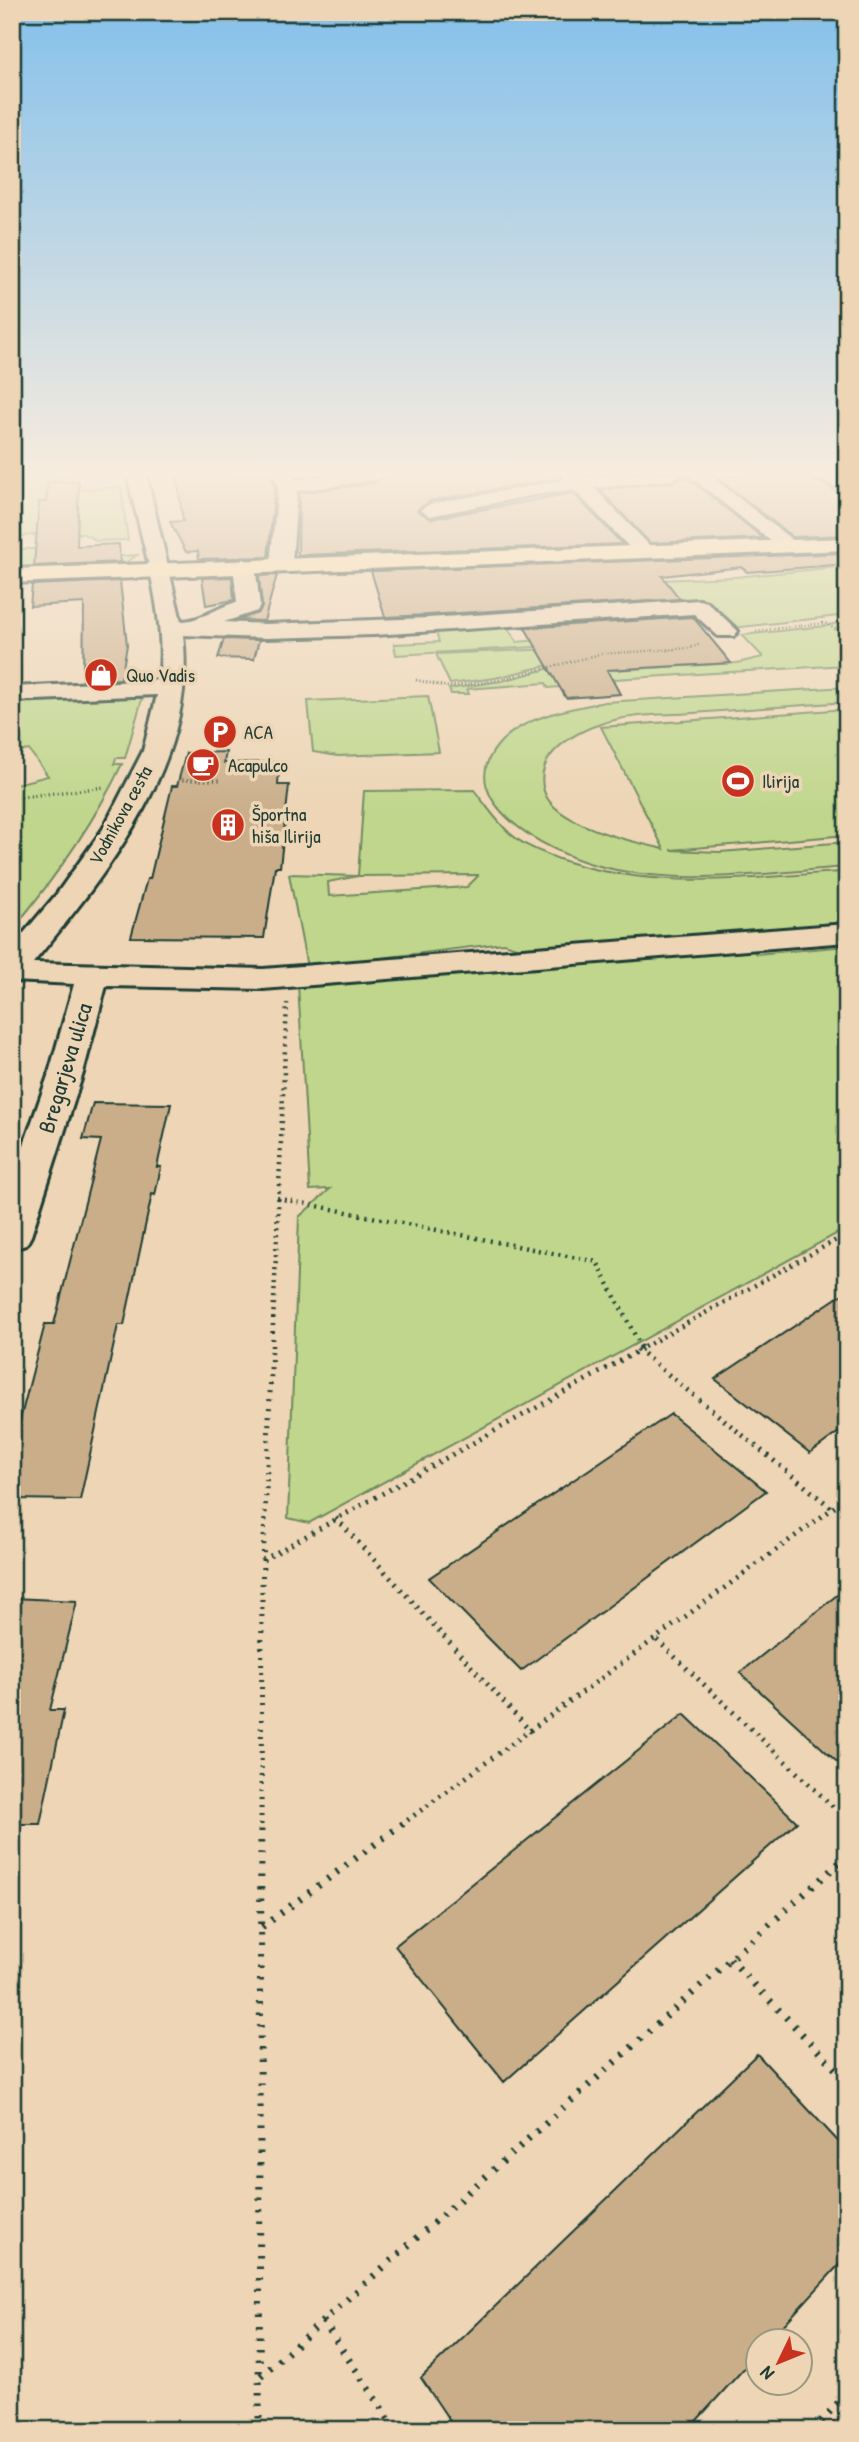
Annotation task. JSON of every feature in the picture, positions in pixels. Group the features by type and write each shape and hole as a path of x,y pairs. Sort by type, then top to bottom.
{"street":[{"name":"Vodnikova cesta","path":"12,969 53,920 113,833 148,767 171,687 170,628 163,588"},
{"path":"201,626 228,611 249,606 247,588"},
{"path":"170,628 201,626 263,631 503,622 699,607 734,631"},
{"path":"12,694 171,687"},
{"path":"92,976 288,978 847,933"},
{"name":"Bregarjeva ulica","path":"12,969 92,976 66,1073 12,1236"}],"path":[{"path":"734,631 825,623 847,637"},
{"path":"416,680 448,687 498,680 601,654 691,648 704,643"},
{"path":"180,780 223,780"},
{"path":"12,798 117,786"},
{"path":"259,2430 262,1560 288,978"},
{"path":"277,1198 597,1262 639,1348 833,1508"},
{"path":"262,1560 847,1234"},
{"path":"261,1928 847,1498"},
{"path":"336,1518 531,1732"},
{"path":"657,1640 847,1820"},
{"path":"261,2376 847,1856"},
{"path":"730,1959 847,2081"},
{"path":"323,2321 396,2430"},
{"path":"813,2430 847,2393"}],"green space":[{"path":"618,588 847,588 847,615 733,628 707,601 640,607"},
{"path":"587,620 604,643 396,655 394,644 439,642 435,628 505,624 517,642 585,636 578,623"},
{"path":"847,621 847,665 615,679 614,683 548,688 546,683 467,689 469,694 451,694 449,689 502,681 604,654 612,670 737,663 763,657 742,635"},
{"path":"577,648 603,652 495,678 450,684 436,654"},
{"path":"847,687 847,702 647,715 606,722 565,742 546,763 542,776 544,791 551,803 578,822 634,842 664,849 601,727 847,709 847,835 671,850 720,852 847,842 847,867 719,877 623,871 574,858 531,836 495,804 486,786 486,766 498,745 520,727 547,715 605,702"},
{"path":"128,694 142,699 125,758 116,758 114,764 122,764 111,787 58,871 12,930 12,785 48,776 29,750 12,753 12,697"},
{"path":"428,696 439,752 338,756 313,752 308,701"},
{"path":"474,790 501,825 528,846 559,859 629,875 698,880 840,872 847,877 847,927 535,953 504,943 307,967 289,874 358,876 364,791","holes":["478,875 467,887 329,896 328,882 358,876"]},
{"path":"847,946 847,1228 309,1523 288,1518 299,1217 330,1189 310,1190 298,984 752,948 756,954"}],"building":[{"path":"32,588 121,588 127,645 121,679 83,681 84,603 30,606"},
{"path":"203,588 233,588 234,600 206,605"},
{"path":"260,588 273,588 264,621 238,620 258,613 262,607"},
{"path":"376,588 671,588 680,599 428,615 385,617"},
{"path":"693,617 731,663 607,670 620,694 566,698 525,628"},
{"path":"224,639 259,640 254,659 218,658"},
{"path":"226,752 224,763 279,762 278,785 289,785 280,867 275,867 264,938 131,937 147,879 150,879 172,786 177,786 186,753"},
{"path":"93,1103 171,1104 157,1167 161,1167 155,1195 152,1194 124,1325 118,1325 80,1500 12,1499 12,1451 45,1324 54,1324 101,1140 83,1139"},
{"path":"847,1291 847,1426 810,1453 715,1379"},
{"path":"671,1414 766,1491 521,1671 429,1578"},
{"path":"847,1587 847,1771 740,1673"},
{"path":"12,1598 77,1601 50,1710 64,1710 40,1824 12,1824"},
{"path":"684,1714 797,1822 504,2082 395,1946"},
{"path":"757,2054 847,2151 847,2256 783,2326 744,2326 744,2368 688,2430 456,2430 421,2378"}],"place":[{"name":"Quo Vadis","path":"101,675"},
{"name":"ACA","path":"220,732"},
{"name":"Acapulco","path":"203,765"},
{"name":"Ilirija","path":"738,781"},
{"name":"Športna hiša Ilirija","path":"228,825"}]}
